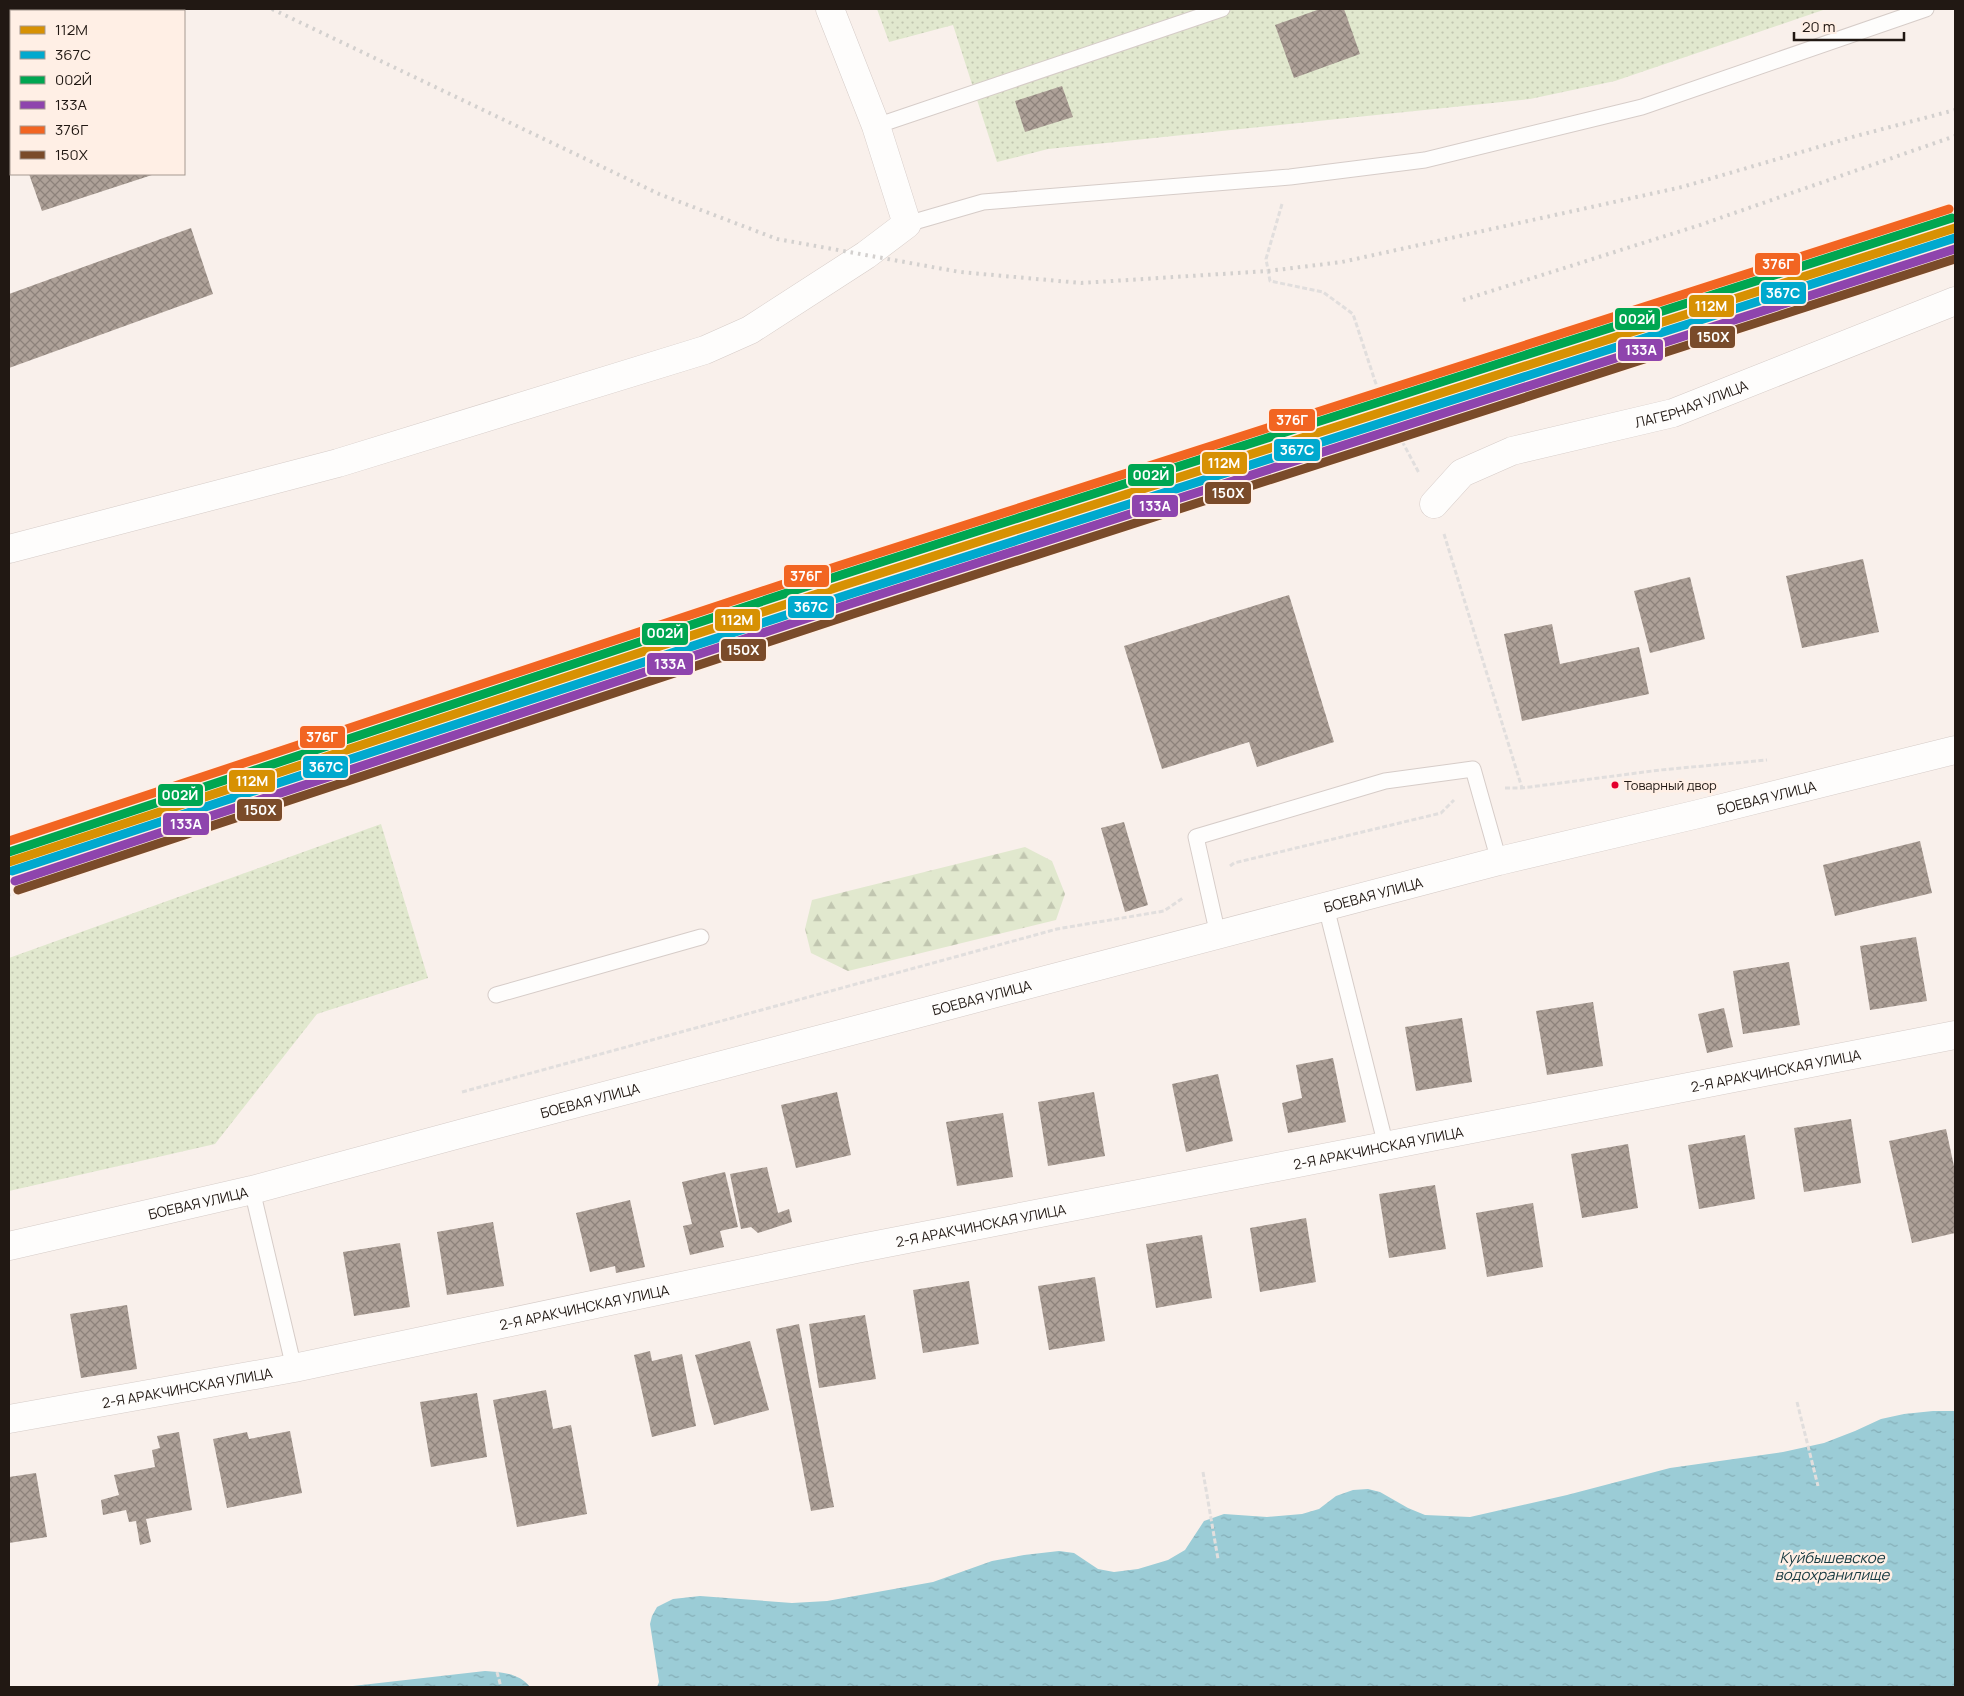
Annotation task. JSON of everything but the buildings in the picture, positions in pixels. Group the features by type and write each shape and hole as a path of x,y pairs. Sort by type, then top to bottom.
{"street":[{"path":"9,549 338,463 705,350 750,330 866,255 907,224 876,126 830,9"},
{"name":"ЛАГЕРНАЯ УЛИЦА","path":"1434,504 1462,473 1512,451 1673,413 1955,301"},
{"name":"БОЕВАЯ УЛИЦА","path":"9,1246 252,1190 1500,861 1955,750"},
{"name":"2-Я АРАКЧИНСКАЯ УЛИЦА","path":"9,1419 294,1368 866,1247 1955,1035"}],"lane":[{"path":"876,126 1222,9"},
{"path":"907,224 984,202 1290,178 1425,160 1642,107 1926,9"},
{"path":"1218,935 1196,837 1385,782 1473,769 1500,861"},
{"path":"1326,907 1386,1146"},
{"path":"496,995 701,937"},
{"path":"252,1190 294,1368"}],"path":[{"path":"1290,178 1266,259 1270,281 1323,292 1353,314 1386,411 1434,504 1522,788"},
{"path":"9,846 62,829 76,876 9,895"},
{"path":"1797,1402 1818,1486"},
{"path":"1204,1472 1218,1559"},
{"path":"498,1672 501,1687"}],"green space":[{"path":"877,9 1826,9 1615,81 1530,99 1048,149 997,162 953,25 889,42"},
{"path":"381,824 428,978 317,1014 215,1144 9,1191 9,958"},
{"path":"1025,847 1052,861 1065,894 1056,920 848,971 811,953 805,929 812,900"}],"water":[{"name":"Куйбышевское водохранилище","path":"1933,1411 1955,1411 1955,1687 657,1687 659,1682 650,1624 657,1607 673,1599 700,1596 792,1603 827,1601 933,1582 992,1561 1059,1551 1074,1553 1098,1569 1114,1572 1138,1569 1168,1560 1185,1550 1204,1521 1224,1514 1267,1517 1302,1514 1319,1509 1336,1496 1353,1490 1368,1489 1380,1492 1408,1508 1425,1515 1470,1517 1567,1495 1670,1468 1783,1452 1824,1443 1881,1419"},
{"path":"485,1671 515,1676 526,1682 530,1687 344,1687"}],"railway":[{"path":"272,9 659,194 777,239 960,272 1081,283 1268,271 1342,262 1682,187 1856,136 1955,110"},
{"path":"1463,300 1700,225 1955,136"}],"transit line":[{"name":"376Г","path":"9,841 838,566 1949,209"},
{"name":"002Й","path":"9,852 841,575 1952,218"},
{"name":"112М","path":"9,862 844,585 1955,228"},
{"name":"367С","path":"12,871 847,595 1955,238"},
{"name":"133А","path":"15,881 850,604 1955,249"},
{"name":"150Х","path":"18,890 853,614 1955,259"}],"place":[{"name":"Товарный двор","path":"1615,785"}]}
